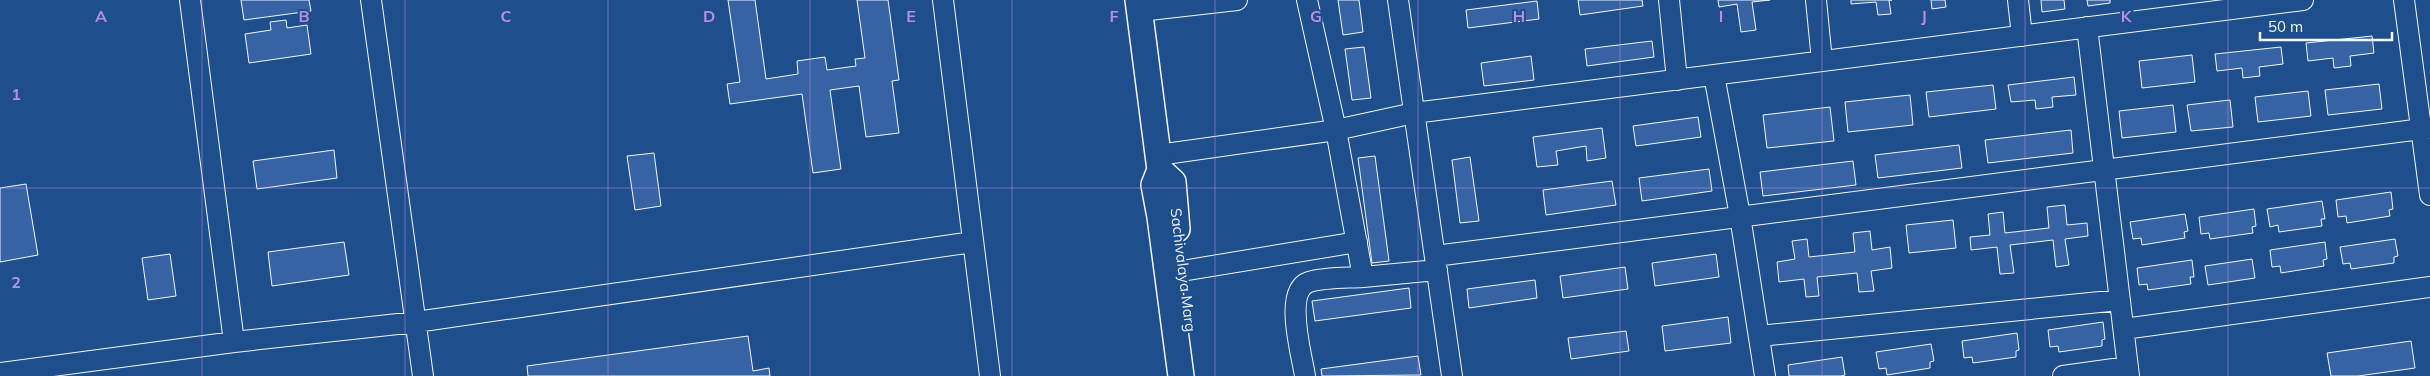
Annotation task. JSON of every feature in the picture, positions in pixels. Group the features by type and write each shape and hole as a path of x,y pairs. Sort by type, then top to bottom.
{"main road":[{"name":"Sachivalaya Marg","path":"1139,6 1159,162 1154,185 1182,376"},
{"name":"Sachivalaya Marg","path":"1159,162 1173,182 1182,271 1197,376"}],"street":[{"path":"190,0 234,342"},
{"path":"372,0 423,376"},
{"path":"943,0 990,376"},
{"path":"1139,6 1237,0"},
{"path":"1307,0 1336,130 1363,277"},
{"path":"1398,0 1452,376"},
{"path":"1669,0 1677,80"},
{"path":"1816,0 1822,61"},
{"path":"2018,0 2022,36"},
{"path":"1159,162 1336,130 1414,113 2303,0"},
{"path":"2404,0 2426,128 2430,195"},
{"path":"2063,376 2129,372 2087,28"},
{"path":"1714,75 1740,216 1766,376"},
{"path":"1305,376 1295,311 1296,297 1301,287 1310,282 1363,277 1436,263 1740,216 2426,128"},
{"path":"0,374 234,342 416,322 973,242"},
{"path":"1182,271 1357,242"},
{"path":"2124,329 2430,287"},
{"path":"1759,336 2120,300"}],"building":[{"path":"241,0 309,0 311,11 244,20"},
{"path":"728,0 755,0 766,79 798,74 797,61 825,57 827,70 856,66 855,59 865,58 857,0 888,0 899,80 892,81 899,133 866,137 859,86 830,90 841,169 813,173 802,94 730,104 727,84 740,82"},
{"path":"1338,0 1359,0 1363,32 1343,35"},
{"path":"1578,0 1642,0 1643,6 1580,15"},
{"path":"1718,0 1770,0 1752,2 1756,30 1741,32 1737,4 1719,7"},
{"path":"1851,0 1889,0 1891,14 1878,15 1876,2 1851,4"},
{"path":"1931,0 1945,0 1946,7 1932,9"},
{"path":"2041,0 2064,0 2065,9 2042,12"},
{"path":"2087,0 2110,0 2110,3 2088,6"},
{"path":"1537,1 1539,19 1468,28 1466,10"},
{"path":"286,20 287,28 307,25 311,54 249,63 245,34 271,30 270,22"},
{"path":"2372,36 2374,53 2350,56 2351,66 2334,68 2333,58 2308,61 2306,43"},
{"path":"1652,41 1654,57 1587,66 1585,49"},
{"path":"1364,47 1371,98 1352,100 1345,49"},
{"path":"2281,47 2283,64 2259,67 2260,76 2243,78 2242,68 2217,71 2215,54"},
{"path":"2192,55 2195,82 2142,88 2139,61"},
{"path":"1531,56 1534,80 1484,86 1481,63"},
{"path":"2074,77 2076,95 2052,97 2053,107 2036,109 2035,100 2011,102 2008,85"},
{"path":"2379,84 2382,109 2328,115 2325,90"},
{"path":"1993,85 1996,109 1929,117 1926,92"},
{"path":"2308,91 2311,116 2258,122 2255,97"},
{"path":"1910,95 1913,125 1848,132 1845,102"},
{"path":"2230,100 2233,127 2191,131 2187,105"},
{"path":"2173,105 2176,132 2122,138 2119,111"},
{"path":"1830,107 1834,141 1767,148 1763,115"},
{"path":"1698,117 1701,137 1636,146 1633,126"},
{"path":"1602,128 1606,158 1587,161 1586,146 1556,151 1558,165 1537,167 1533,137"},
{"path":"2071,130 2073,153 1988,163 1985,140"},
{"path":"1959,145 1962,168 1878,178 1875,155"},
{"path":"334,150 337,178 257,189 253,161"},
{"path":"654,153 661,206 635,210 627,156"},
{"path":"1375,156 1389,261 1372,263 1358,158"},
{"path":"1470,157 1479,221 1460,223 1452,160"},
{"path":"1853,161 1856,185 1763,196 1760,172"},
{"path":"1709,169 1712,191 1642,201 1639,178"},
{"path":"1612,181 1616,205 1546,215 1543,190"},
{"path":"26,184 38,255 0,262 0,188"},
{"path":"2391,192 2393,209 2389,210 2390,216 2347,223 2346,216 2338,217 2336,200"},
{"path":"2322,201 2325,219 2321,219 2322,226 2279,232 2278,225 2270,227 2267,209"},
{"path":"2065,205 2067,225 2087,223 2088,236 2065,239 2069,265 2056,267 2053,240 2010,245 2014,273 2000,274 1997,247 1971,250 1970,237 1990,235 1988,214 2003,212 2005,233 2049,228 2047,207"},
{"path":"2254,209 2256,226 2252,227 2253,233 2210,239 2209,233 2201,234 2199,217"},
{"path":"2185,214 2188,231 2184,232 2185,238 2142,245 2141,238 2133,239 2130,222"},
{"path":"1953,220 1956,248 1909,253 1906,225"},
{"path":"1870,231 1872,250 1890,247 1892,268 1871,271 1874,291 1859,292 1857,273 1817,277 1819,296 1806,297 1804,279 1779,282 1777,262 1795,259 1792,241 1807,239 1809,257 1855,252 1853,233"},
{"path":"2395,239 2398,256 2394,257 2394,263 2351,269 2350,263 2343,264 2340,247"},
{"path":"344,242 349,275 272,286 268,252"},
{"path":"2325,242 2327,259 2323,260 2324,266 2281,273 2280,266 2272,267 2270,250"},
{"path":"170,254 176,296 148,300 142,258"},
{"path":"1716,254 1719,277 1655,286 1652,263"},
{"path":"2252,259 2255,278 2208,285 2205,266"},
{"path":"2192,260 2194,277 2190,277 2191,284 2148,290 2147,284 2139,285 2137,268"},
{"path":"1625,267 1628,289 1563,298 1560,276"},
{"path":"1535,280 1537,298 1469,308 1467,289"},
{"path":"1409,288 1411,308 1315,321 1312,301"},
{"path":"1728,317 1731,343 1665,351 1662,326"},
{"path":"2103,322 2105,339 2102,340 2102,346 2059,352 2058,346 2050,347 2048,330"},
{"path":"1626,331 1629,351 1571,359 1568,338"},
{"path":"2017,333 2019,350 2016,351 2016,357 1973,363 1972,357 1964,358 1962,341"},
{"path":"748,336 753,371 769,368 770,376 528,376 527,366"},
{"path":"2411,341 2415,368 2358,376 2331,376 2327,353"},
{"path":"1931,344 1934,361 1930,362 1930,368 1887,375 1886,368 1879,369 1876,352"},
{"path":"1418,356 1421,375 1322,376 1321,369"},
{"path":"1842,357 1845,375 1789,376 1788,365"}]}
